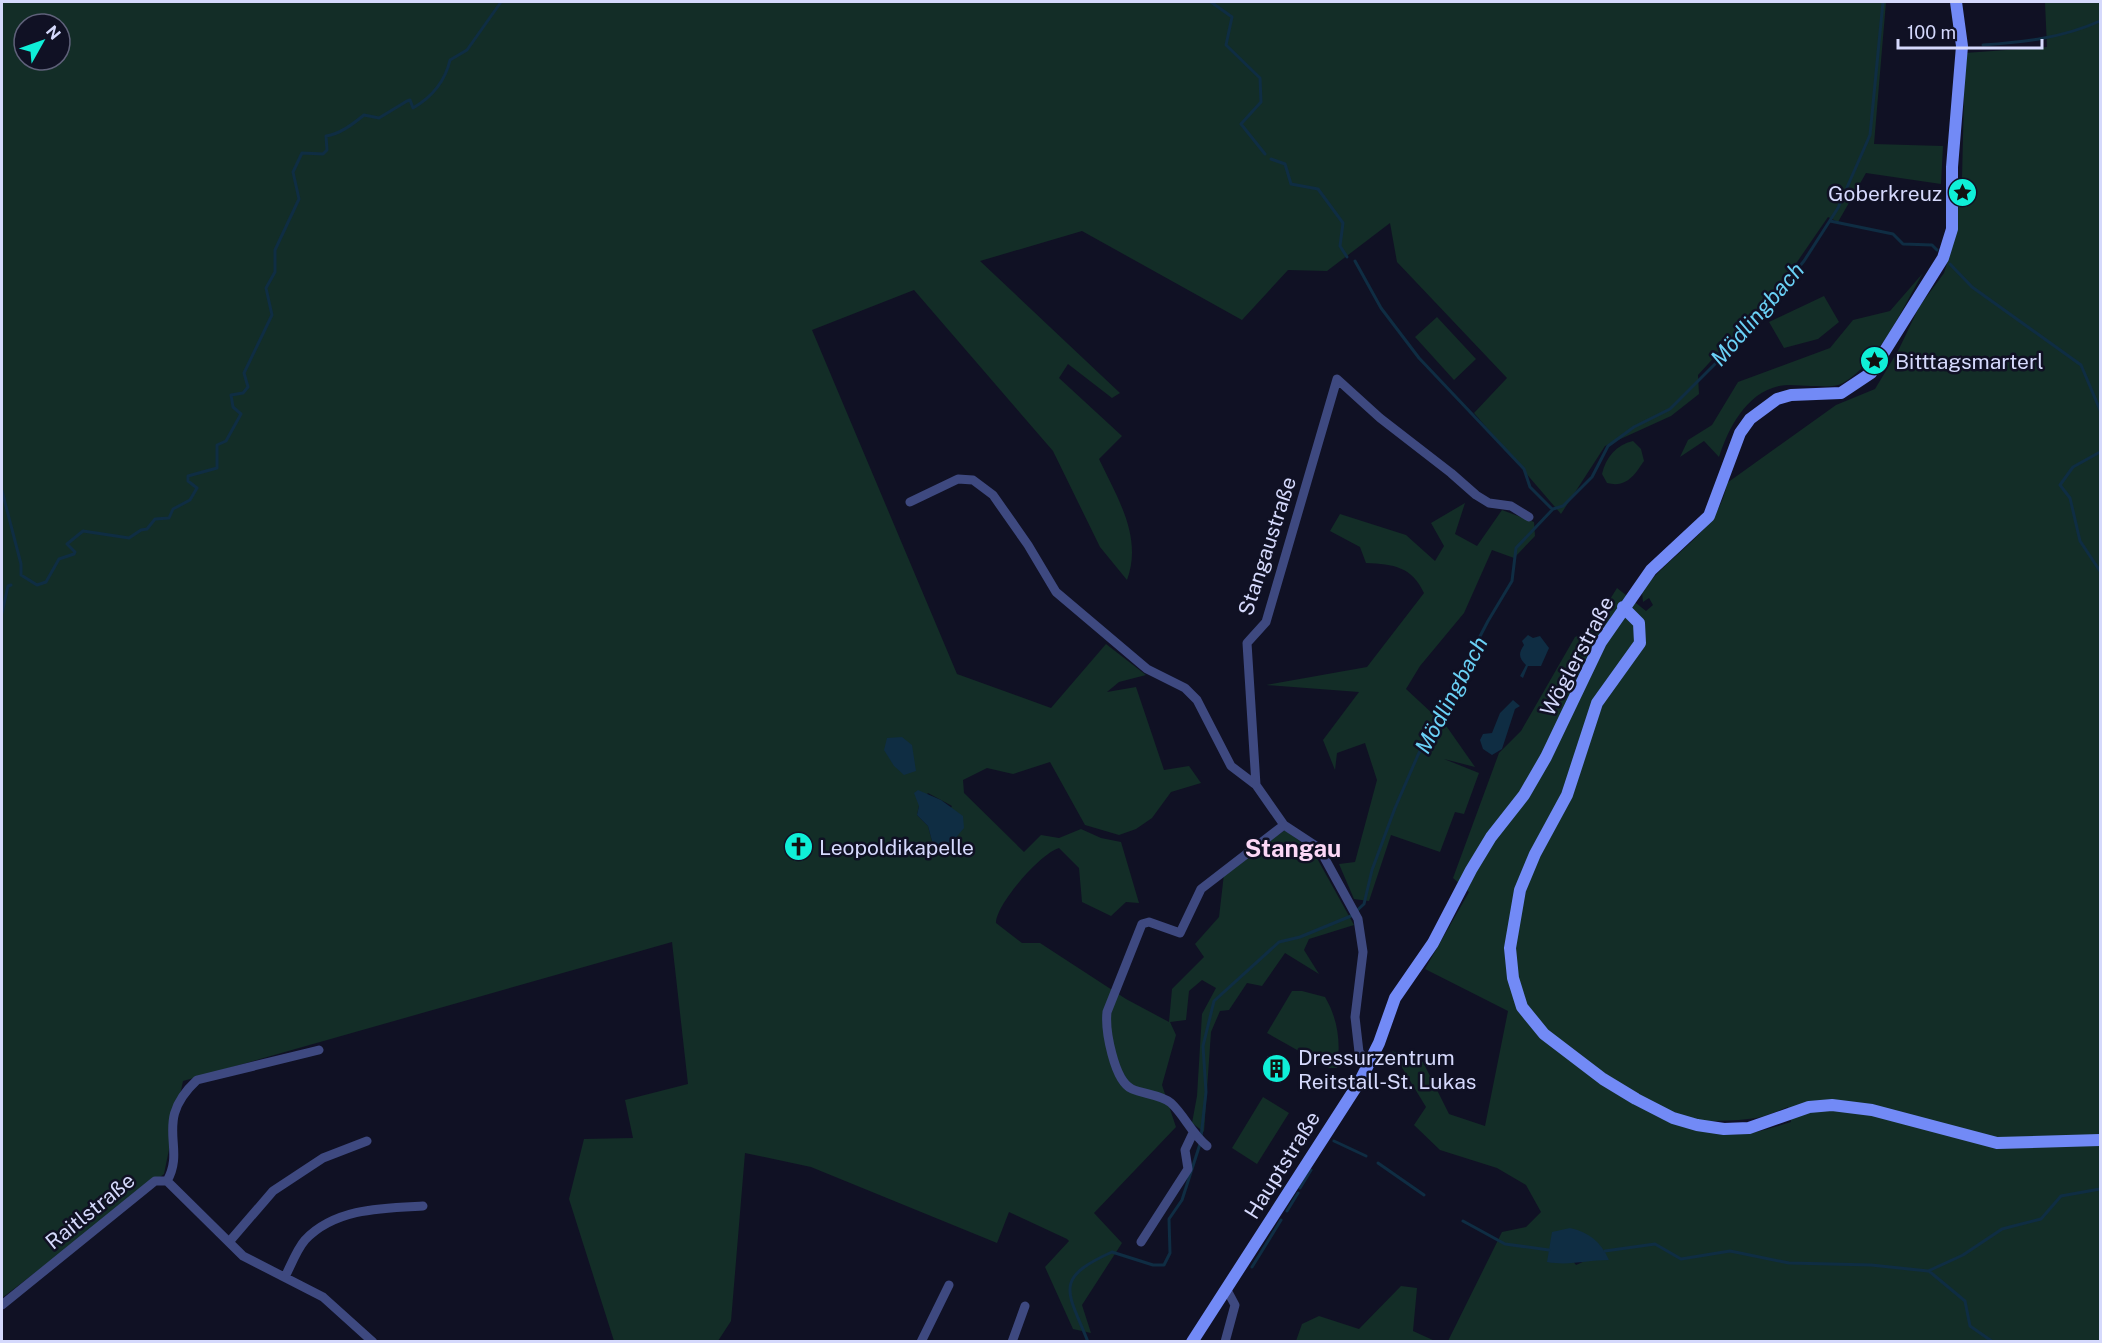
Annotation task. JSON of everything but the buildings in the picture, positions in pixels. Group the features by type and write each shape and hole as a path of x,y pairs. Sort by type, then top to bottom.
{"main road":[{"name":"Wöglerstraße","path":"1433,943 1470,870 1491,837 1524,795 1546,757 1579,685 1623,607 1651,570 1709,516 1740,433 1750,419 1777,399 1791,395 1841,393 1871,373 1943,258 1952,228 1952,167 1962,46 1956,2"},
{"path":"1623,607 1639,623 1640,643 1597,703 1567,795 1535,854 1520,890 1512,924 1510,948 1517,996 1522,1007 1544,1034 1603,1079 1636,1099 1672,1118 1697,1125 1724,1129 1749,1128 1809,1107 1832,1105 1872,1110 1997,1143 2100,1140"},
{"name":"Hauptstraße","path":"1192,1341 1227,1290 1370,1063 1395,998 1433,943"}],"street":[{"name":"Stangaustraße","path":"1256,785 1247,643 1266,622 1337,380 1380,418 1451,472 1476,495 1490,503 1511,506 1529,517"},
{"path":"910,501 958,479 973,480 993,495 1056,592 1138,662 1185,688 1197,700 1231,766 1256,785 1284,825 1319,848 1358,919 1363,952 1355,1017 1359,1052 1370,1063"},
{"path":"1207,1146 1194,1135 1170,1102 1129,1088 1120,1078 1106,1025 1107,1012 1142,924 1149,922 1180,933 1201,889 1284,825"},
{"path":"166,1181 173,1169 171,1132 174,1110 183,1093 197,1080 319,1050"},
{"path":"1141,1242 1188,1169 1185,1150 1194,1135"},
{"path":"230,1242 273,1191 323,1158 368,1141"},
{"name":"Raitlstraße","path":"2,1305 155,1181 166,1181 243,1256 323,1297 373,1341"},
{"path":"285,1277 305,1240 325,1225 368,1208 423,1206"},
{"path":"921,1341 949,1285"},
{"path":"1225,1341 1235,1305 1227,1290"},
{"path":"1012,1341 1025,1306"}],"green space":[{"path":"2,2 1886,2 1874,144 1943,146 1941,184 1866,173 1838,222 1828,217 1784,281 1698,375 1699,394 1671,416 1605,446 1561,514 1474,413 1507,378 1397,262 1390,223 1327,271 1288,270 1242,320 1082,231 980,261 1120,393 1112,398 1068,364 1059,378 1122,436 1099,459 1120,503 1130,533 1131,564 1127,580 1100,547 1053,451 914,290 812,330 957,674 1051,708 1106,644 1146,675 1119,682 1107,692 1136,687 1164,770 1189,766 1201,783 1171,792 1152,818 1136,829 1119,835 1085,825 1050,762 1013,774 987,768 963,780 964,793 1024,852 1041,835 1059,838 1081,829 1101,838 1121,842 1139,903 1126,902 1111,916 1082,902 1079,868 1059,848 1042,859 1021,880 1003,904 996,923 1022,943 1040,943 1126,999 1169,1022 1172,989 1204,957 1195,944 1219,917 1224,874 1285,830 1313,851 1354,925 1309,939 1304,950 1319,974 1285,953 1262,986 1247,983 1229,1010 1220,1011 1211,1032 1204,1132 1192,1123 1197,1096 1202,1014 1216,988 1202,980 1189,991 1186,1020 1170,1022 1176,1035 1162,1085 1176,1127 1094,1213 1122,1243 1082,1305 1091,1333 1073,1329 1045,1267 1069,1241 1067,1239 1009,1212 997,1243 811,1167 745,1153 731,1321 718,1341 614,1341 569,1199 584,1139 633,1138 625,1100 688,1084 672,942 183,1081 164,1174 2,1298","holes":["928,793 952,806 932,841 928,826 917,815 919,806"]},
{"path":"2045,2 2100,2 2100,1341 1448,1341 1502,1232 1526,1227 1541,1212 1526,1185 1497,1168 1440,1150 1414,1125 1426,1107 1392,1051 1423,1062 1449,1114 1485,1126 1508,1011 1425,969 1469,892 1453,878 1499,753 1521,731 1575,637 1591,630 1617,588 1646,611 1653,605 1649,598 1643,602 1642,592 1714,516 1727,483 1836,405 1875,389 1899,349 1919,307 1944,273 1954,241 1962,178 1965,53 2047,47","holes":["1788,1107 1791,1122 1746,1133 1722,1134 1677,1124 1753,1118","1552,1233 1609,1260 1587,1260 1576,1265"]},
{"path":"1923,273 1879,348 1856,373 1843,383 1836,386 1787,385 1767,390 1748,404 1740,414 1733,424 1719,457 1704,441 1680,457 1688,440 1712,425 1738,382 1830,348 1853,320 1890,311"},
{"path":"1824,296 1839,322 1818,339 1784,348 1769,322"},
{"path":"1437,317 1476,359 1454,380 1415,337"},
{"path":"1633,441 1641,449 1644,461 1633,476 1624,482 1607,483 1602,474 1609,457 1622,445"},
{"path":"1465,503 1455,534 1477,546 1502,510 1534,522 1535,536 1514,558 1492,550 1464,613 1420,666 1406,689 1447,727 1475,767 1444,759 1479,773 1464,814 1455,812 1440,852 1391,835 1369,901 1354,899 1339,864 1355,862 1377,780 1365,743 1337,753 1335,770 1323,740 1359,692 1266,685 1367,667 1424,593 1408,572 1385,564 1366,563 1360,547 1330,531 1340,514 1406,535 1435,561 1444,546 1431,523"},
{"path":"1292,991 1325,997 1333,1014 1337,1031 1339,1049 1337,1068 1329,1068 1267,1033"},
{"path":"1263,1097 1289,1113 1257,1164 1232,1148"},
{"path":"1401,1286 1417,1288 1413,1331 1435,1341 1296,1341 1302,1324 1319,1316 1359,1329"}],"water":[{"path":"1528,635 1533,638 1540,636 1549,648 1541,666 1528,666 1523,678 1520,676 1526,665 1520,653 1524,645 1522,641"},
{"path":"1513,700 1520,706 1515,709 1502,749 1492,755 1483,749 1480,740 1483,734 1492,733 1500,713"},
{"path":"902,737 912,745 916,771 904,775 894,766 884,750 887,738"},
{"path":"918,790 941,800 963,816 964,828 948,847 941,849 932,841 928,826 917,815 919,806 914,793"},
{"path":"1570,1228 1594,1239 1609,1260 1547,1262 1552,1232"}],"waterway":[{"path":"2,491 21,564 21,575 37,585 46,582 59,559 74,554 75,552 67,544 83,531 129,538 147,529 155,519 169,518 173,509 190,500 197,488 188,481 188,476 217,468 217,445 226,441 241,414 233,407 231,395 243,393 248,387 244,373 272,315 266,288 275,272 275,250 299,199 293,172 302,153 323,154 327,150 326,136 341,131 364,115 379,118 407,101 410,100 413,108 426,99 441,82 450,60 467,50 501,2"},
{"path":"1211,2 1232,17 1226,45 1260,78 1261,102 1241,124 1265,154"},
{"name":"Mödlingbach","path":"1201,1137 1206,1092 1203,1046 1214,1001 1279,942 1300,937 1351,916 1364,904 1372,870 1418,755 1488,621 1512,581 1516,548 1553,509 1563,506 1592,477 1608,446 1634,427 1670,409 1732,347 1804,261 1838,208 1870,135 1883,2"},
{"path":"1983,45 2043,38 2072,32 2100,21"},
{"path":"1271,159 1285,164 1291,184 1318,189 1343,223 1340,246 1347,257"},
{"path":"1830,221 1893,234 1903,244 1932,245 1937,250"},
{"path":"1355,261 1381,308 1419,358 1524,469 1530,487 1552,509"},
{"path":"1950,264 1972,287 2081,365 2100,410"},
{"path":"2100,452 2073,467 2060,485 2070,498 2080,541 2100,571"},
{"path":"2,613 8,586 11,585"},
{"path":"1334,1141 1366,1156"},
{"name":"Mödlingbach","path":"1088,1342 1071,1298 1070,1288 1073,1279 1080,1270 1112,1252 1153,1265 1164,1265 1170,1253 1169,1219 1182,1200 1200,1144"},
{"path":"1378,1163 1424,1195"},
{"path":"1300,1188 1311,1170"},
{"path":"1605,1251 1655,1244 1681,1259 1730,1251 1789,1263 1871,1265 1928,1271 1963,1255 2002,1229 2041,1219 2061,1196 2100,1189"},
{"path":"1287,1211 1298,1193"},
{"path":"1252,1267 1281,1220"},
{"path":"1463,1221 1505,1244 1549,1250"},
{"path":"1929,1271 1965,1301 1970,1326 1993,1342"}],"place":[{"name":"Goberkreuz","path":"1963,193"},
{"name":"Bitttagsmarterl","path":"1874,361"},
{"name":"Leopoldikapelle","path":"798,847"},
{"name":"Dressurzentrum Reitstall-St. Lukas","path":"1277,1069"}],"district":[{"name":"Stangau","path":"1293,848"}]}
